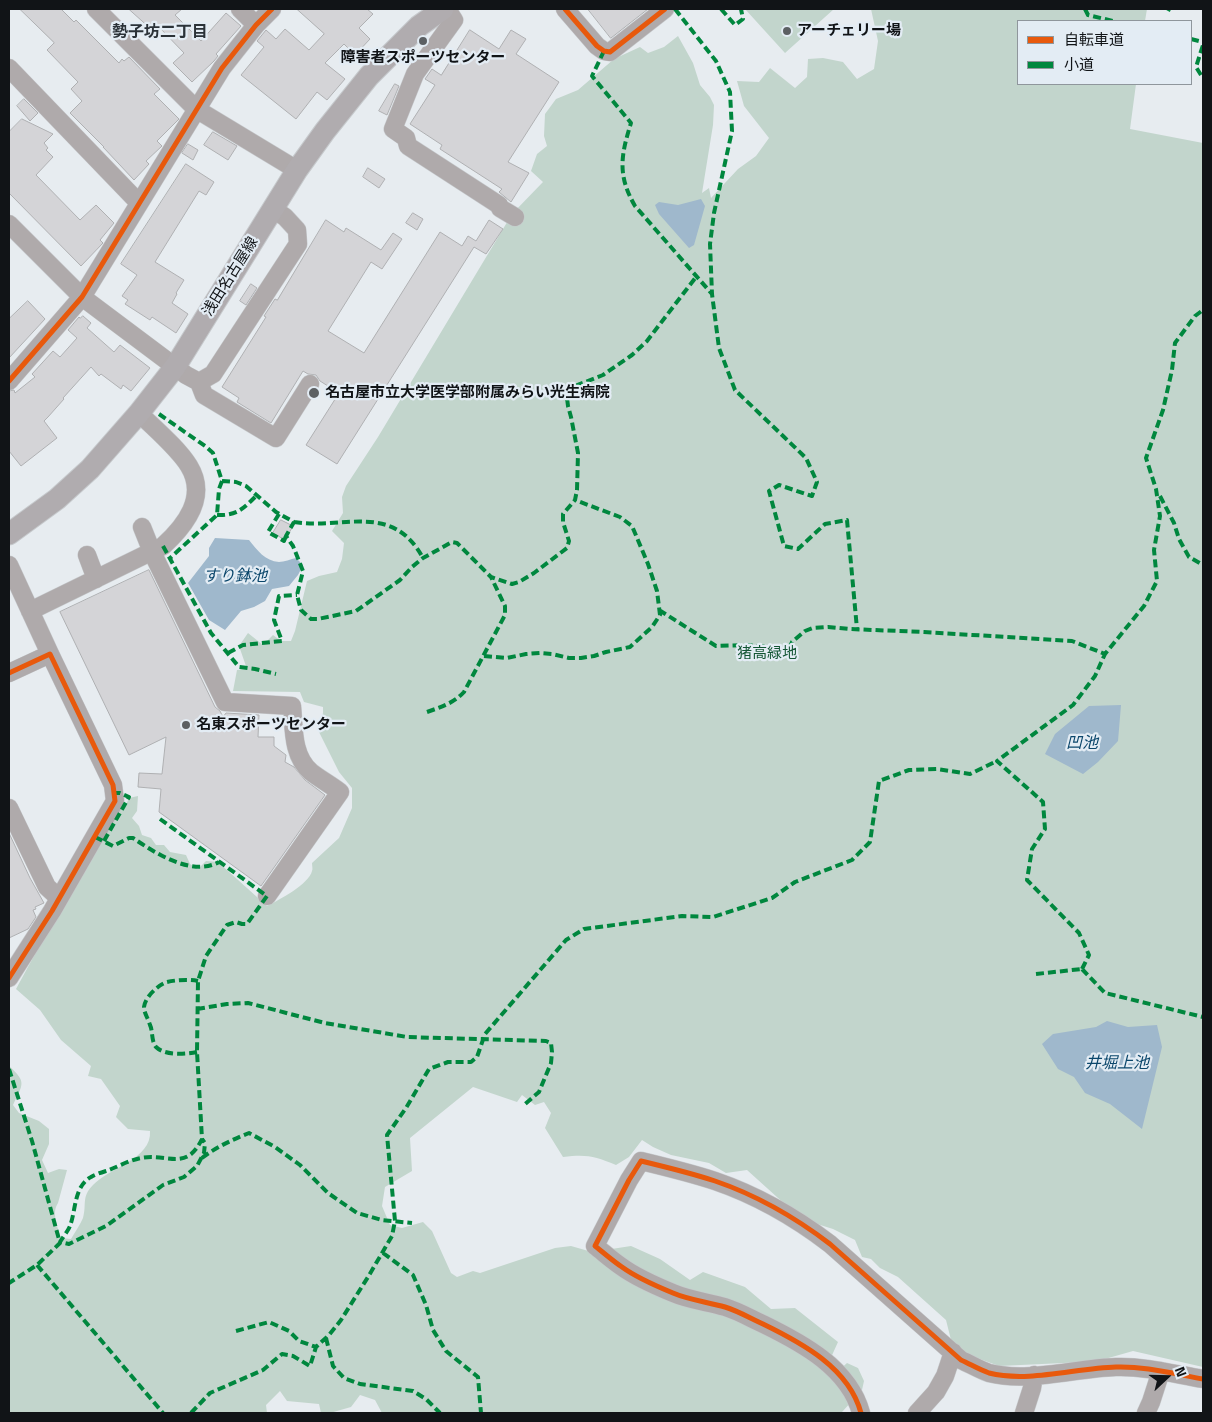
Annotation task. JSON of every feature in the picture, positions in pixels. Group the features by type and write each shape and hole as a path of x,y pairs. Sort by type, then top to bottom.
{"main road":[{"name":"浅田名古屋線","path":"9,534 57,500 90,469 139,413 176,367 297,170 325,131 369,76 419,26 443,9"}],"street":[{"path":"96,9 196,109 297,170"},
{"path":"240,9 256,24"},
{"path":"9,381 82,296 222,68 256,24 272,9"},
{"path":"447,9 454,20 415,74 393,129 406,138 408,146 515,217"},
{"path":"565,9 597,46 604,51 610,52 665,9"},
{"path":"9,68 139,203"},
{"path":"200,382 213,374 298,244 297,230 285,217 273,209"},
{"path":"9,224 82,296 176,367 200,382 204,394 276,438 310,384"},
{"path":"30,611 163,546 173,537 189,516 196,500 196,484 190,468 182,456 139,413"},
{"path":"142,527 152,552 225,702 292,706 294,738 302,762 310,771 340,792 267,896"},
{"path":"86,555 96,579"},
{"path":"9,565 113,785 115,801 52,912 9,978"},
{"path":"9,673 50,654"},
{"path":"9,808 47,887 59,898"},
{"path":"862,1413 850,1388 834,1369 817,1355 787,1336 734,1310 676,1294 641,1278 623,1268 595,1246 629,1180 641,1161 716,1182 751,1195 810,1228 961,1360 987,1372 1004,1376 1034,1375 1117,1367 1161,1371 1203,1379"},
{"path":"917,1413 936,1392 945,1376 953,1352"},
{"path":"1146,1413 1161,1371"},
{"path":"1024,1413 1034,1375"}],"green space":[{"name":"アーチェリー場","path":"745,9 834,9 785,53"},
{"name":"猪高緑地","path":"871,9 1147,9 1145,20 1017,20 1017,85 1136,85 1130,129 1203,143 1203,1367 1133,1351 1105,1359 1085,1362 999,1366 966,1354 952,1344 946,1320 898,1277 880,1268 871,1259 862,1257 855,1240 833,1229 814,1223 788,1207 747,1170 726,1173 709,1163 671,1155 642,1140 629,1157 616,1165 590,1156 563,1157 545,1128 551,1113 544,1102 535,1105 522,1095 517,1102 473,1087 410,1138 412,1171 385,1187 382,1206 390,1225 402,1228 423,1222 432,1231 451,1273 457,1277 473,1271 480,1273 555,1248 571,1246 592,1252 631,1246 660,1259 690,1280 703,1272 745,1287 771,1309 795,1308 838,1342 828,1364 836,1373 847,1363 858,1368 864,1381 862,1390 842,1413 382,1413 375,1400 360,1395 351,1407 330,1413 321,1413 319,1404 287,1401 280,1391 266,1405 267,1413 9,1413 9,1066 19,1076 22,1084 13,1105 19,1113 39,1121 49,1129 49,1144 42,1160 48,1173 59,1169 67,1170 55,1211 61,1238 71,1239 83,1218 89,1189 100,1179 137,1156 149,1141 150,1131 128,1129 116,1117 120,1106 101,1079 88,1076 91,1066 61,1040 40,1010 16,989 112,812 124,809 129,798 138,796 137,811 132,818 139,826 142,835 151,838 156,845 164,845 170,852 186,855 190,864 198,869 206,861 218,862 267,906 293,891 305,881 312,871 312,863 339,838 352,808 352,788 339,772 318,730 323,707 304,702 300,692 233,691 237,670 247,669 239,646 248,633 263,645 273,635 281,641 291,641 307,581 337,572 342,559 344,543 332,531 343,513 342,497 346,486 378,437 512,214 543,182 531,171 537,154 547,146 544,136 545,114 556,99 578,90 614,59 640,47 648,53 664,47 678,36 693,63 700,85 714,105 713,125 702,193 709,188 711,198 738,169 756,156 769,138 744,106 737,81 759,82 770,68 795,88 807,77 808,59 823,58 843,62 857,79 874,69 878,41"}],"water":[{"path":"701,199 705,206 694,245 689,248 659,214 655,205 659,202 678,205"},
{"name":"すり鉢池","path":"215,538 249,540 255,548 270,560 283,562 296,558 303,565 289,586 272,589 265,601 241,611 225,630 209,620 188,583 209,556 209,548"},
{"name":"凹池","path":"1121,705 1118,741 1098,762 1083,774 1045,754 1055,734 1089,706"},
{"name":"井堀上池","path":"1107,1021 1128,1027 1157,1025 1162,1047 1142,1129 1110,1104 1085,1093 1074,1077 1058,1069 1042,1044 1053,1034 1096,1027"}],"building":[{"path":"20,9 61,9 74,22 76,20 119,63 122,59 124,61 129,57 160,89 154,94 179,119 157,141 162,146 146,161 149,164 134,180 70,113 82,101 71,89 78,82 47,50 54,43"},
{"path":"129,9 182,9 175,15 201,41 226,13 241,26 216,54 218,56 214,61 192,82 173,63 184,53 160,28 152,36 145,28 147,26"},
{"path":"297,9 367,9 373,14 359,28 370,39 355,55 344,44 325,63 345,79 327,100 317,92 296,119 241,75 264,47 257,41 266,30 276,39 285,29 309,50 324,34"},
{"path":"588,9 648,9 611,38"},
{"path":"470,30 499,49 511,30 526,39 516,54 559,82 508,162 529,173 511,202 499,192 502,189 440,149 442,145 410,124 435,85 425,79 432,69 441,75"},
{"path":"395,84 399,86 387,115 379,111"},
{"path":"24,99 38,113 30,121 17,106"},
{"path":"22,119 53,134 44,143 48,148 46,150 53,157 36,175 80,220 96,205 114,223 100,240 103,243 81,266 9,193 9,132"},
{"path":"213,132 237,146 228,160 204,145"},
{"path":"188,144 198,150 193,160 182,153"},
{"path":"186,164 214,182 206,195 199,191 155,262 184,280 172,303 188,314 176,333 152,317 150,320 125,304 128,300 122,296 137,275 121,264"},
{"path":"368,168 385,179 379,188 363,177"},
{"path":"413,213 423,219 417,230 406,223"},
{"path":"326,220 344,232 346,228 381,250 393,233 402,239 382,269 371,262 328,331 364,353 440,232 462,246 468,236 476,241 489,220 503,229 486,254 474,247 337,464 306,445 339,393 320,381 316,375 303,371 271,423 237,402 239,398 222,387 266,317 264,316 275,299 277,300"},
{"path":"251,284 257,288 246,305 240,301"},
{"path":"28,301 45,319 9,358 9,319"},
{"path":"83,316 91,323 87,328 114,352 120,345 150,368 131,391 123,385 121,389 101,374 99,376 91,367 44,421 57,438 21,466 9,451 9,391 14,390 15,393 35,377 32,374 53,351 60,357 77,338 68,330 79,317"},
{"path":"281,520 293,526 285,540 273,533"},
{"name":"名東スポーツセンター","path":"149,570 215,707 223,717 226,713 259,715 258,737 274,737 274,746 286,755 285,762 294,767 305,780 325,795 261,886 159,812 161,789 138,787 139,773 162,774 166,737 129,755 60,612"},
{"path":"9,833 44,903 33,910 36,917 28,929 9,938"}],"marked path":[{"path":"675,9 716,61 730,92 732,131 714,213 710,244 712,294 719,348 735,390 806,458 817,482 812,496 779,485 769,491 784,546 798,549 825,524 847,520 857,629"},
{"path":"721,9 735,25 743,19 741,9"},
{"path":"1085,9 1088,15 1109,20"},
{"path":"1192,39 1203,42"},
{"path":"1201,75 1196,67 1203,45"},
{"path":"604,51 592,76 631,123 622,165 629,195 635,206 712,294"},
{"path":"222,481 236,482 246,486 276,512 294,522 286,536 293,546 303,571 297,595 301,610 311,619 356,611 400,580 423,558 452,542 457,543 491,577 512,584 519,582 567,548 569,541 563,522 563,514 575,500 578,453 567,398 575,386 603,375 632,355 647,341 696,277"},
{"path":"659,610 716,646 746,645 778,648 783,652 788,652 792,642 805,631 813,628 828,627 1072,641 1105,654 1144,606 1157,581 1154,550 1160,516 1156,489 1146,458 1163,410 1172,370 1175,343 1195,316 1203,310"},
{"path":"159,414 213,453 222,481 219,489 217,515 169,559"},
{"path":"217,515 235,513 257,495"},
{"path":"1160,496 1189,557 1203,565"},
{"path":"484,656 507,658 540,653 569,658 594,656 630,647 652,627 660,615 657,591 632,526 620,517 575,500"},
{"path":"279,514 268,532 284,541 286,536"},
{"path":"294,522 312,524 365,522 381,524 397,529 411,540 423,558"},
{"path":"163,546 211,633 239,667 276,674"},
{"path":"427,712 452,702 464,692 505,615 505,606 491,577"},
{"path":"228,653 243,645 282,641 274,620 279,596 297,595"},
{"path":"1082,969 1089,955 1079,933 1027,880 1032,849 1045,829 1043,802 997,761 1073,705 1095,676 1105,654"},
{"path":"191,1413 210,1393 263,1370 282,1354 293,1356 310,1366 316,1347 341,1320 392,1236 395,1221 387,1135 406,1108 429,1069 448,1062 471,1062 477,1057 485,1034 566,940 584,929 682,916 713,917 772,898 795,882 852,860 870,842 879,781 909,770 937,769 970,774 997,761"},
{"path":"104,841 129,797 120,793 114,793"},
{"path":"160,819 267,896 247,924 236,922 227,925 206,956 198,981 197,1052 202,1139 196,1149 190,1155 183,1158 141,1158 97,1174 85,1181 78,1192 70,1226 60,1242 69,1244 106,1226 163,1185 184,1177 197,1166 204,1153 205,1143 202,1139"},
{"path":"95,837 113,846 133,838 163,856 186,865 197,867 219,862"},
{"path":"1082,969 1105,993 1203,1017"},
{"path":"1036,974 1082,969"},
{"path":"197,1052 170,1053 156,1047 144,1007 149,995 167,982 178,980 198,981"},
{"path":"197,1009 248,1003 325,1023 407,1037 546,1041 551,1043 551,1063 539,1092 525,1104"},
{"path":"9,1069 32,1141 60,1243 37,1265 9,1283"},
{"path":"202,1158 230,1141 249,1133 275,1147 300,1165 328,1193 357,1213 382,1220 412,1223"},
{"path":"383,1253 413,1275 426,1305 433,1330 446,1351 478,1377 481,1413"},
{"path":"37,1265 163,1413"},
{"path":"236,1331 269,1322 289,1331 299,1341 316,1347"},
{"path":"326,1338 333,1366 344,1378 360,1384 413,1391 426,1399 440,1413"}],"cycle path":[{"path":"9,381 82,297 222,68 256,25 272,9"},
{"path":"565,9 597,46 604,51 610,52 665,9"},
{"path":"9,673 50,654 113,785 115,801 52,911 9,978"},
{"path":"861,1413 855,1397 846,1383 835,1370 808,1349 778,1331 735,1310 679,1295 647,1281 628,1271 595,1246 629,1180 641,1161 715,1181 760,1200 789,1216 830,1244 961,1360 986,1372 1004,1376 1036,1376 1101,1368 1127,1367 1203,1379"}],"place":[{"name":"アーチェリー場","path":"787,31"},
{"name":"障害者スポーツセンター","path":"423,41"},
{"name":"名古屋市立大学医学部附属みらい光生病院","path":"314,393"},
{"name":"名東スポーツセンター","path":"186,725"}],"district":[{"name":"勢子坊二丁目","path":"160,33"}]}
